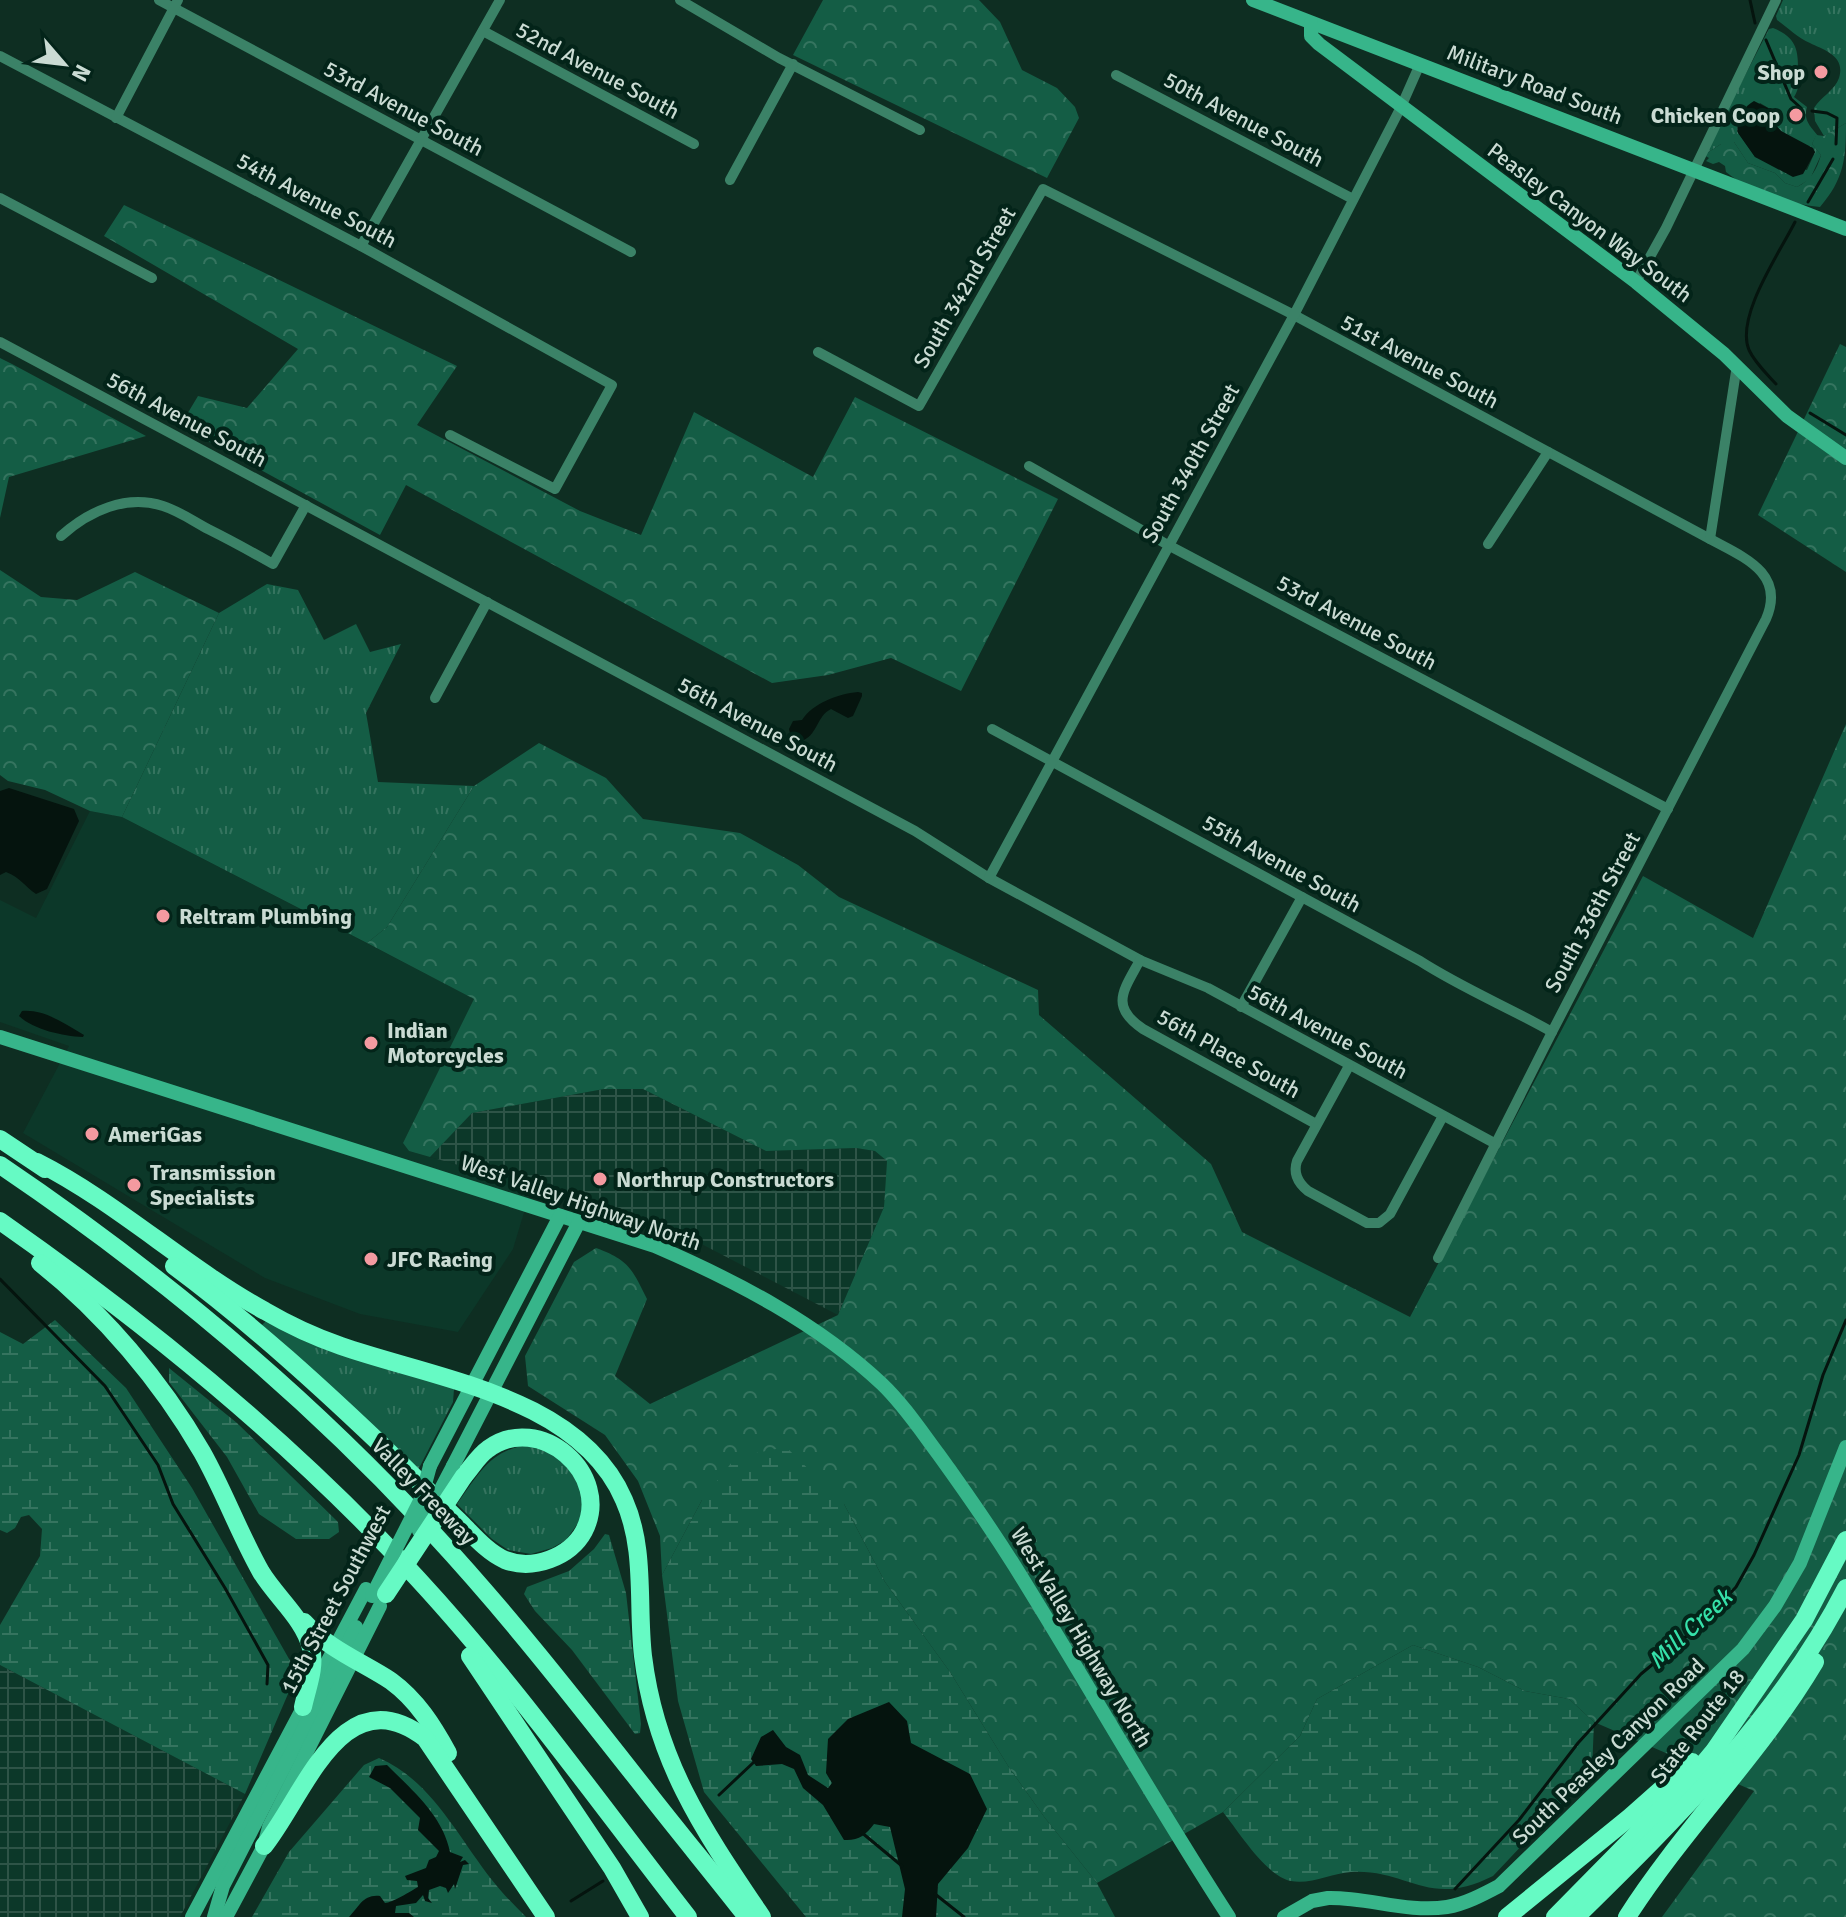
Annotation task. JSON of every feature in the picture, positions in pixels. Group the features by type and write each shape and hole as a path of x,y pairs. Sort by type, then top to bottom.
{"highway":[{"path":"0,1139 76,1184 225,1286 281,1320 345,1347 533,1410 578,1441 606,1469 624,1500 635,1538 646,1676 664,1745 698,1821 762,1917"},
{"path":"37,1162 200,1285 266,1340 392,1455 494,1554 525,1564 557,1556 579,1538 591,1513 590,1493 581,1471 562,1451 544,1441 525,1438 497,1444 459,1471 376,1596"},
{"name":"Valley Freeway","path":"0,1165 74,1215 182,1299 283,1386 384,1482 515,1625 747,1917"},
{"path":"0,1221 114,1304 216,1387 307,1468 417,1578 490,1664 688,1917"},
{"path":"0,1231 87,1304 158,1386 202,1451 269,1585 300,1625 311,1646 313,1667 303,1707"},
{"name":"State Route 18","path":"1555,1917 1689,1781 1714,1751 1804,1620 1846,1540"},
{"path":"417,1578 561,1790 640,1917"},
{"path":"269,1585 308,1627 394,1683 421,1708 528,1891"},
{"name":"State Route 18","path":"1576,1917 1684,1809 1736,1750 1823,1632 1846,1588"},
{"path":"1627,1917 1801,1686 1846,1608"},
{"path":"1507,1917 1630,1817 1687,1767 1736,1717"},
{"path":"264,1846 331,1746 351,1727 389,1720 425,1738 546,1917"},
{"path":"679,1832 689,1856 735,1917"}],"main road":[{"name":"Military Road South","path":"1253,0 1846,229"},
{"name":"Peasley Canyon Way South","path":"1311,23 1314,40 1636,282 1737,365 1787,416 1846,458"},
{"name":"West Valley Highway North","path":"0,1037 655,1246 724,1277 812,1329 855,1360 884,1387 918,1426 983,1516 1074,1661 1176,1836 1229,1917"},
{"name":"15th Street Southwest","path":"459,1471 480,1390 560,1216"},
{"name":"15th Street Southwest","path":"226,1917 264,1846 269,1827 344,1653 376,1596 438,1449 480,1390 579,1222"},
{"name":"South Peasley Canyon Road","path":"1284,1917 1312,1901 1328,1898 1424,1908 1447,1907 1471,1900 1499,1886 1743,1649 1775,1606 1800,1563 1846,1447"},
{"name":"15th Street Southwest","path":"192,1917 303,1707 344,1653 376,1596"},
{"path":"214,1917 230,1873 344,1653"}],"street":[{"name":"53rd Avenue South","path":"159,0 176,4 631,252"},
{"path":"361,246 500,0"},
{"path":"680,0 793,64 920,130"},
{"path":"1636,282 1666,228 1776,0"},
{"path":"116,118 176,4"},
{"name":"52nd Avenue South","path":"483,31 694,144"},
{"name":"54th Avenue South","path":"0,56 361,246 612,385 555,489 450,435"},
{"path":"730,180 793,64"},
{"name":"South 340th Street","path":"989,878 1294,315 1420,64"},
{"name":"50th Avenue South","path":"1116,75 1353,199"},
{"name":"51st Avenue South","path":"1043,189 1294,315 1710,539 1754,565 1769,582"},
{"name":"South 342nd Street","path":"818,352 919,406 1043,189"},
{"path":"0,198 152,278"},
{"name":"56th Avenue South","path":"0,342 915,831 989,878 1140,960 1208,988 1496,1144"},
{"path":"1710,539 1737,365"},
{"path":"1488,544 1548,452"},
{"name":"53rd Avenue South","path":"1029,466 1168,545 1668,809"},
{"path":"61,536 77,522 110,506 150,503 173,510 273,564 306,505"},
{"name":"South 336th Street","path":"1438,1258 1771,609 1769,582"},
{"path":"435,698 487,602"},
{"name":"55th Avenue South","path":"992,729 1451,981 1500,1002 1552,1032"},
{"path":"1241,1007 1302,897"},
{"name":"56th Place South","path":"1140,960 1123,993 1122,1006 1143,1029 1316,1124"},
{"path":"1349,1066 1297,1161 1297,1178 1308,1191 1367,1223 1379,1223 1393,1209 1443,1116"}],"shaded area":[{"path":"1754,101 1772,110 1771,120 1781,131 1813,148 1815,152 1803,174 1793,177 1755,157 1738,133 1741,115"},
{"path":"858,692 862,696 853,716 848,718 831,709 804,740 790,733 793,721 802,720 819,704"},
{"path":"9,788 74,809 79,821 47,889 36,894 11,874 6,872 0,875 0,791"},
{"path":"90,811 122,817 475,999 403,1143 409,1151 532,1186 513,1249 458,1332 360,1314 265,1278 23,1133 69,1046 0,1022 0,900 36,918"},
{"path":"22,1011 47,1015 84,1035 41,1029 19,1016"},
{"path":"604,1089 643,1089 766,1151 856,1148 875,1151 887,1161 884,1207 838,1315 690,1238 605,1207 430,1157 472,1113"},
{"path":"0,1665 245,1794 180,1917 0,1917"},
{"path":"889,1702 907,1721 911,1743 970,1774 987,1809 968,1848 938,1884 936,1917 902,1917 905,1889 890,1827 874,1824 861,1836 844,1840 823,1805 803,1788 794,1769 782,1764 756,1766 751,1759 761,1737 773,1730 786,1747 800,1755 808,1775 828,1788 832,1783 826,1773 828,1739 848,1719"},
{"path":"387,1765 434,1815 450,1852 463,1857 460,1862 465,1860 469,1864 463,1865 455,1889 454,1884 448,1893 446,1888 440,1886 429,1890 428,1898 432,1903 425,1901 423,1895 416,1903 396,1906 395,1913 409,1913 414,1917 349,1917 369,1897 380,1896 385,1903 418,1887 417,1881 407,1880 405,1876 426,1868 429,1860 436,1857 439,1851 418,1830 420,1818 390,1788 369,1777 375,1766"}],"green space":[{"path":"823,0 979,0 1000,22 1022,70 1057,88 1075,107 1079,118 1047,178 793,55"},
{"path":"1783,0 1846,0 1846,123 1824,136 1815,121 1814,108 1837,82 1839,64 1827,51 1801,38 1777,20"},
{"path":"1769,29 1782,32 1796,48 1798,86 1794,97 1807,107 1807,119 1818,136 1812,144 1821,155 1810,179 1797,187 1785,183 1775,173 1748,163 1734,142 1721,144 1704,155","holes":["1760,103 1772,110 1771,120 1781,131 1815,152 1807,170 1755,157 1737,131"]},
{"path":"1846,123 1839,178 1820,207 1783,200 1758,191 1726,172 1725,166 1719,162 1713,164 1706,161 1709,158 1704,155 1721,144 1721,140 1734,142 1748,163 1775,173 1785,183 1797,187 1810,177 1821,155 1812,144 1816,135 1824,136"},
{"path":"124,205 457,366 417,425 580,511 641,535 694,412 813,477 855,397 1058,499 961,691 891,658 828,675 772,683 406,485 380,535 180,426 198,396 247,408 298,349 104,236"},
{"path":"1840,344 1846,347 1846,572 1758,515"},
{"path":"0,358 146,436 9,477 0,518"},
{"path":"0,570 41,597 77,600 135,572 219,613 122,817 90,811 45,790 8,781 0,775"},
{"path":"267,584 298,590 324,640 356,624 370,652 401,644 366,713 378,782 474,786 387,927 367,943 122,817 219,613"},
{"path":"1846,724 1846,1917 1662,1917 1754,1791 1594,1722 1569,1699 1525,1691 1478,1667 1413,1645 1317,1699 1300,1736 1223,1812 1097,1883 1010,1769 950,1672 885,1582 844,1504 702,1500 662,1575 660,1536 638,1481 605,1435 528,1386 525,1356 574,1262 596,1248 616,1257 628,1267 647,1299 615,1376 650,1404 838,1315 884,1207 887,1161 875,1151 856,1148 766,1151 643,1089 604,1089 472,1113 430,1157 409,1151 403,1143 474,999 367,943 387,927 474,786 539,743 606,778 643,819 740,833 798,865 839,897 1038,990 1039,1015 1211,1164 1242,1232 1410,1317 1643,876 1753,938"},
{"path":"55,1320 126,1388 192,1488 297,1673 245,1794 0,1665 0,1625 40,1556 42,1529 29,1515 21,1517 15,1528 7,1533 0,1530 0,1332 23,1344"},
{"path":"266,1321 454,1389 453,1402 417,1472 261,1326"},
{"path":"169,1368 237,1423 338,1522 339,1532 329,1539 296,1539 259,1514 227,1457 169,1382"},
{"path":"532,1444 564,1458 585,1498 581,1519 566,1540 531,1554 508,1550 492,1539 457,1504 480,1472 496,1457"},
{"path":"786,1447 844,1504 885,1582 950,1672 1010,1769 1097,1883 1115,1917 806,1917 704,1792 678,1701 662,1575 702,1500 736,1457"},
{"path":"605,1534 609,1535 626,1593 641,1724 640,1733 635,1734 572,1650 535,1611 524,1594 527,1587 569,1571 594,1549"},
{"path":"1413,1645 1478,1667 1525,1691 1569,1699 1594,1722 1592,1771 1493,1876 1470,1885 1435,1888 1389,1876 1351,1872 1306,1881 1291,1881 1282,1877 1263,1862 1223,1812 1300,1736 1317,1699"},
{"path":"379,1758 414,1780 429,1795 496,1885 526,1917 252,1917 289,1852 364,1765"}],"waterway":[{"path":"1750,0 1755,23"},
{"path":"1766,40 1791,99 1801,108"},
{"path":"1812,111 1837,118 1836,144"},
{"path":"1808,202 1833,159"},
{"path":"1776,384 1749,350 1746,336 1753,303 1795,222"},
{"path":"1810,413 1846,435"},
{"path":"0,1279 105,1386 158,1465 173,1504 268,1665 267,1684"},
{"name":"Mill Creek","path":"1455,1889 1519,1820 1578,1743 1641,1674 1701,1624 1736,1587 1754,1555 1799,1455 1823,1375 1846,1320"},
{"path":"719,1795 754,1762"},
{"path":"861,1832 902,1866"},
{"path":"571,1901 603,1881"},
{"path":"935,1894 964,1917"}],"place":[{"name":"Shop","path":"1821,72"},
{"name":"Chicken Coop","path":"1796,115"},
{"name":"Reltram Plumbing","path":"163,916"},
{"name":"Indian Motorcycles","path":"371,1043"},
{"name":"AmeriGas","path":"92,1134"},
{"name":"Northrup Constructors","path":"600,1179"},
{"name":"Transmission Specialists","path":"134,1185"},
{"name":"JFC Racing","path":"371,1259"}]}
